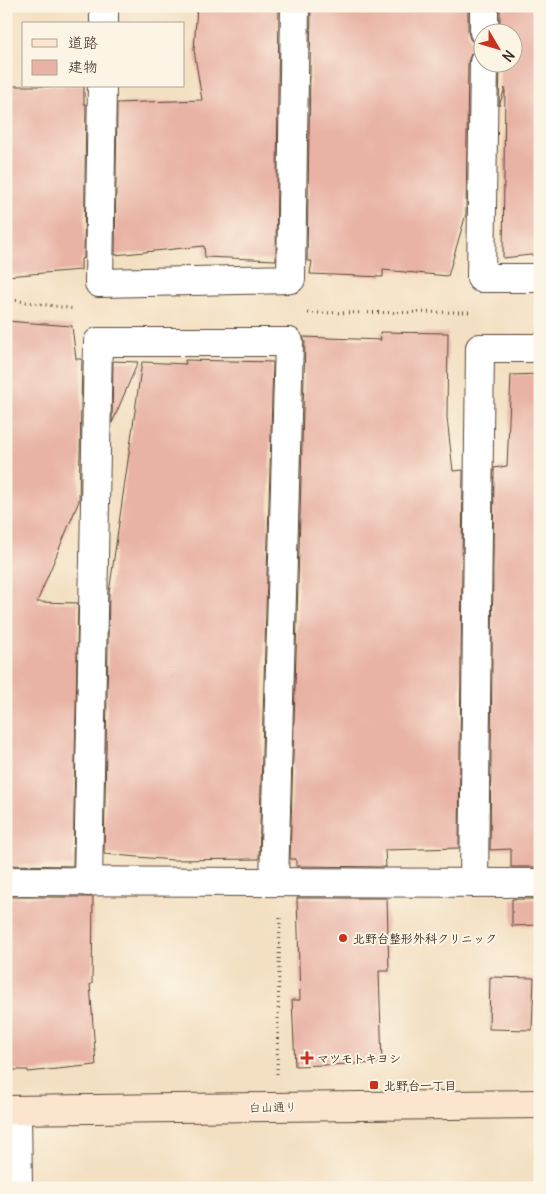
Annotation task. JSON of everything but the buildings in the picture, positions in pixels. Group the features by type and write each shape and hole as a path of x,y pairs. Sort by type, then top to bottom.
{"street":[{"path":"104,6 104,22"},
{"path":"102,88 99,283 291,279 295,6"},
{"path":"484,6 484,22"},
{"path":"484,72 481,278 540,278"},
{"path":"88,882 98,342 289,342 274,882"},
{"path":"474,883 480,348 540,348"},
{"path":"6,881 540,883"},
{"name":"白山通り","path":"12,1110 540,1104"},
{"path":"12,1110 18,1188"}],"path":[{"path":"274,882 280,896 277,1077"}],"place":[{"name":"北野台整形外科クリニック","path":"343,938"},
{"name":"マツモトキヨシ","path":"307,1058"},
{"name":"北野台一丁目","path":"374,1085"}]}
